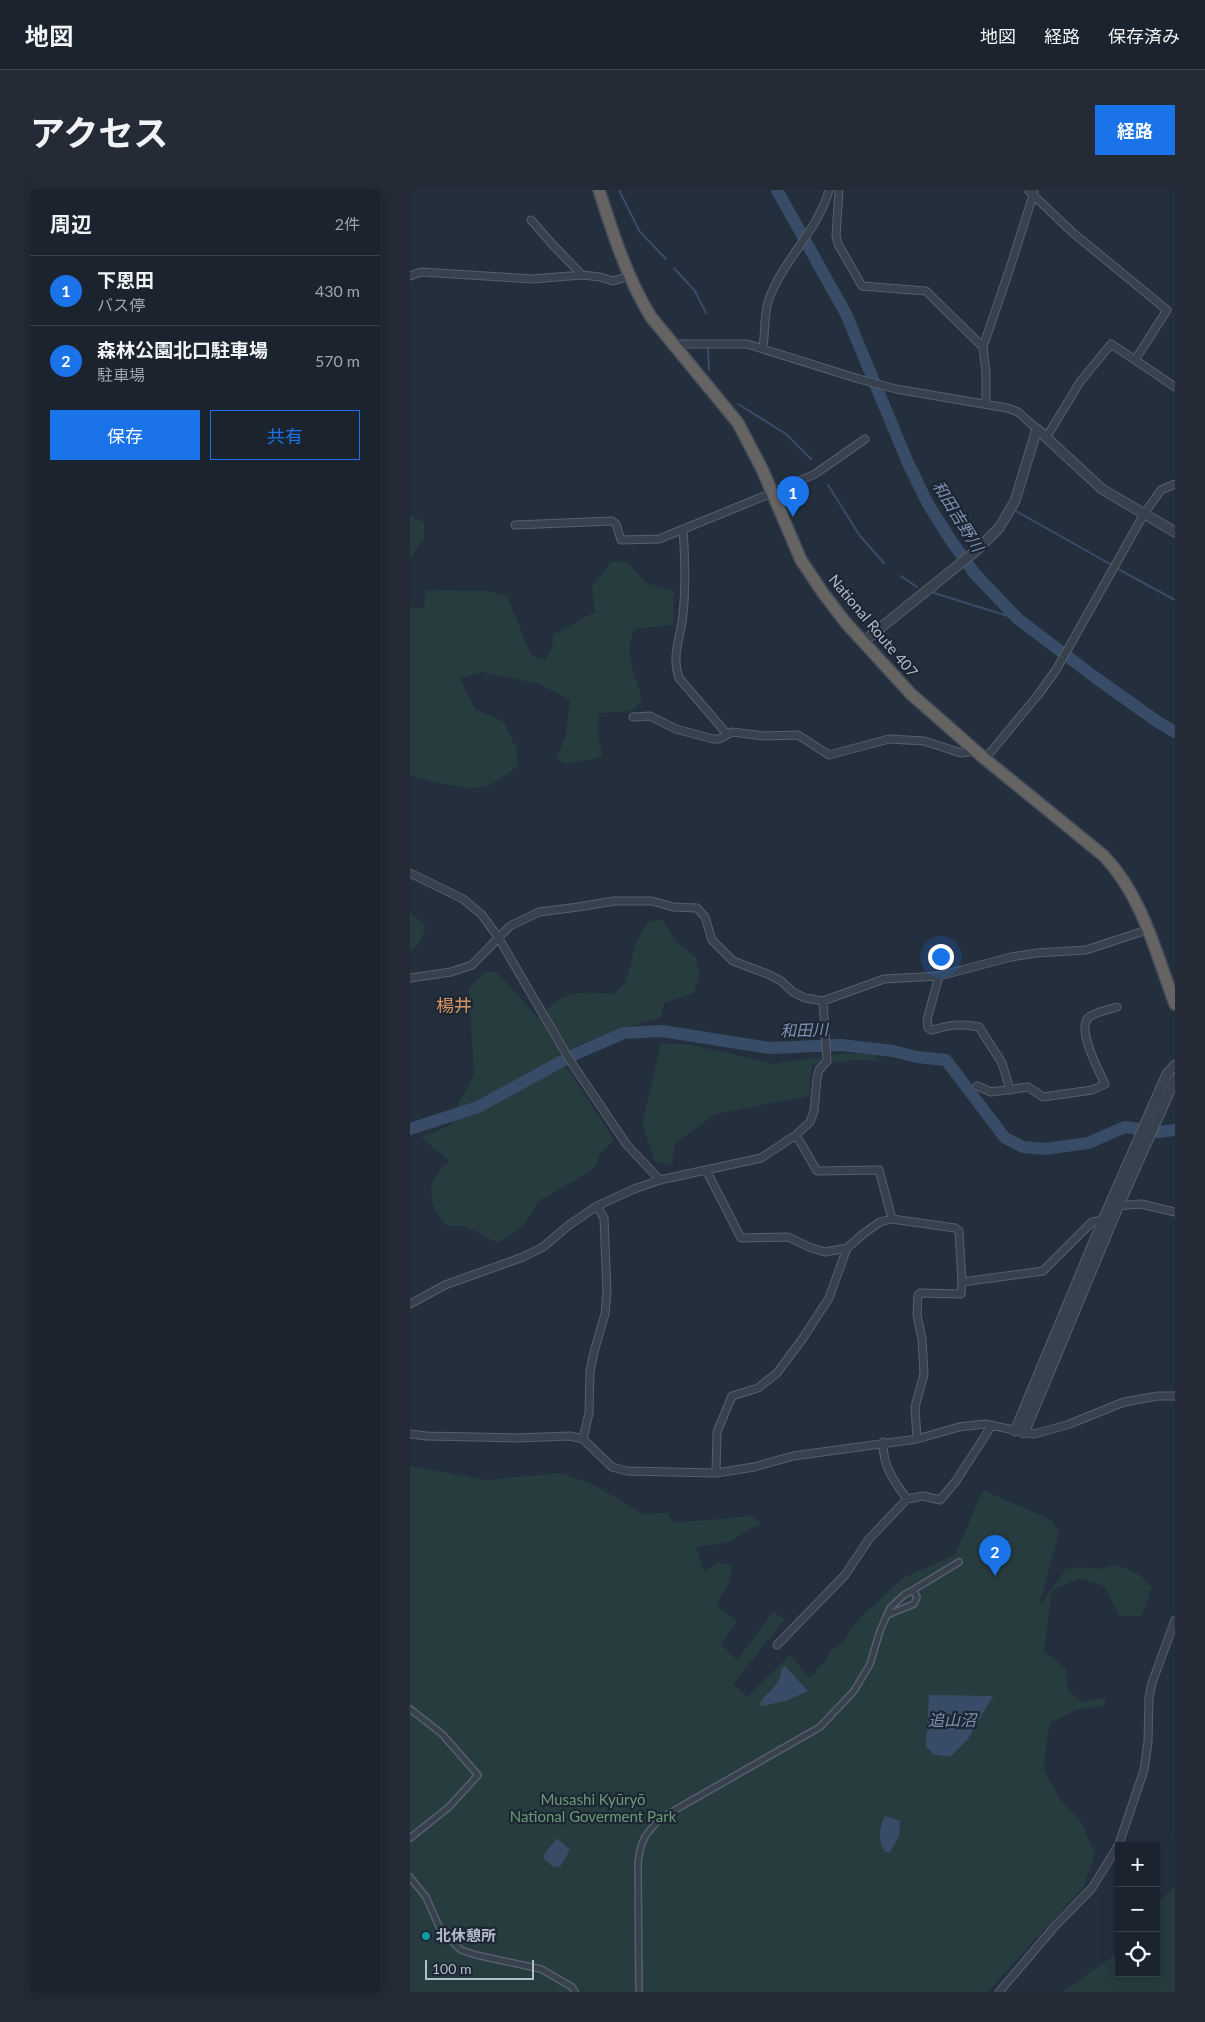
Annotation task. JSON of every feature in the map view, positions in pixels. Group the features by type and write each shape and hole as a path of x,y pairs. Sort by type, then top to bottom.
{"highway":[{"name":"National Route 407","path":"598,190 629,276 652,317 738,423 753,449 801,560 823,593 863,642 911,694 985,759 1104,856 1117,870 1130,891 1147,930 1175,1004"}],"street":[{"path":"763,348 768,303 779,279 815,221 829,190"},
{"path":"839,190 836,236 838,244 862,286 926,291 983,347"},
{"path":"986,403 983,347 1032,192 1092,249 1167,310 1135,360"},
{"path":"531,220 582,275"},
{"path":"410,276 421,272 533,279 582,275 612,280 629,276"},
{"path":"676,348 681,344 738,343 763,348 859,379 896,388 986,403 1018,412 1102,489 1175,532"},
{"path":"1045,436 1049,433 1080,382 1111,344 1175,387"},
{"path":"863,642 977,550 999,528 1010,512 1019,492 1037,429"},
{"path":"515,525 612,521 616,524 621,540 660,539 815,474 865,439"},
{"path":"985,759 1042,691 1057,668 1144,514 1161,490 1175,484"},
{"path":"683,529 685,572 683,614 676,650 676,668 679,678 727,734"},
{"path":"633,717 650,716 676,729 713,739 739,732 764,736 798,735 829,755 889,739 924,741 961,753 969,752 974,748"},
{"path":"410,873 463,900 482,915 498,937 576,1069 627,1145 660,1180"},
{"path":"410,978 451,972 472,965 510,926 539,912 603,902 652,901 673,907 697,908 705,917 712,940 733,961 770,975 793,992 805,998 823,1001 884,979 939,976 1011,957 1037,953 1086,950 1147,930"},
{"path":"939,976 927,1020 928,1028 932,1030 953,1024 979,1027 1002,1063 1010,1090"},
{"path":"410,1304 445,1284 523,1257 543,1247 569,1225 597,1206 634,1189 660,1180 761,1158 796,1134 812,1118 819,1070 827,1060 823,1001"},
{"path":"977,1086 991,1092 1028,1087 1043,1097 1092,1090 1105,1084 1089,1050 1085,1023 1089,1017 1117,1007"},
{"path":"1019,1432 1167,1074 1175,1066"},
{"path":"1019,1432 1103,1220 1114,1206 1175,1079"},
{"path":"796,1134 817,1171 880,1170 892,1219"},
{"path":"706,1170 741,1238 788,1238 809,1248 825,1252 847,1248 880,1222 892,1219 955,1228 959,1231 961,1294 920,1292 918,1295 917,1315 922,1339 924,1374 915,1407 917,1439"},
{"path":"1114,1206 1141,1204 1175,1212"},
{"path":"583,1439 589,1413 590,1372 605,1314 607,1292 604,1218 597,1206"},
{"path":"962,1282 1043,1271 1092,1222 1103,1220"},
{"path":"716,1473 717,1432 732,1396 758,1388 777,1372 803,1338 829,1298 847,1248"},
{"path":"410,1434 517,1438 570,1436 583,1439 612,1467 627,1471 716,1473 754,1467 793,1456 882,1442 917,1439 959,1426 992,1425 1034,1434 1053,1430 1124,1402 1158,1396 1175,1396"},
{"path":"777,1645 845,1575 869,1538 907,1500 923,1496 940,1500 956,1481 992,1425"},
{"path":"882,1442 883,1458 891,1476 907,1500"},
{"path":"639,1992 638,1864 640,1847 647,1832 661,1818 820,1726 854,1691 870,1664 887,1615 895,1602 959,1562"},
{"path":"887,1615 914,1604 917,1597 913,1590"},
{"path":"999,1992 1055,1926 1092,1888 1119,1844 1144,1770 1148,1742 1149,1697 1152,1683 1175,1620"},
{"path":"410,1709 442,1734 478,1775 449,1807 410,1838"},
{"path":"410,1877 426,1897 441,1931 460,1950 541,1969 572,1987 575,1992"}],"green space":[{"path":"410,516 424,522 424,540 410,557"},
{"path":"611,562 627,562 646,583 674,591 673,625 635,629 631,637 630,655 642,700 632,711 599,713 598,737 603,757 566,764 556,759 566,735 570,700 539,684 482,672 460,679 475,709 504,722 516,748 518,765 493,783 476,788 467,788 410,776 410,607 424,608 426,590 486,591 507,596 531,655 545,660 552,647 553,635 595,612 592,586"},
{"path":"410,912 426,927 419,944 410,951"},
{"path":"662,919 676,942 696,958 700,974 694,993 664,1003 661,1018 609,1033 558,1054 614,1140 600,1153 596,1166 578,1179 538,1201 524,1226 498,1243 465,1226 447,1226 436,1211 431,1192 435,1176 449,1161 421,1137 451,1125 460,1101 474,1075 469,988 485,972 497,972 538,1018 556,1002 572,994 614,994 626,982 636,942 648,922"},
{"path":"661,1043 692,1045 774,1064 839,1054 873,1054 879,1061 855,1060 812,1065 809,1096 716,1114 675,1143 672,1165 655,1162 642,1124"},
{"name":"Musashi Kyūryō National Goverment Park","path":"410,1466 486,1480 561,1473 594,1485 643,1514 667,1513 673,1523 753,1516 761,1523 726,1543 696,1547 704,1571 718,1563 732,1565 730,1581 716,1605 737,1621 721,1644 737,1660 773,1612 785,1619 733,1684 747,1697 790,1655 810,1678 826,1660 831,1650 842,1642 860,1618 903,1578 955,1555 983,1490 1051,1520 1059,1532 1039,1607 1066,1569 1081,1567 1098,1569 1117,1565 1139,1574 1152,1587 1142,1616 1119,1616 1104,1586 1080,1578 1052,1590 1044,1651 1066,1669 1068,1691 1084,1702 1105,1698 1106,1705 1076,1710 1050,1723 1043,1768 1060,1799 1081,1822 1095,1854 1083,1888 987,1992 410,1992"},
{"path":"1175,1885 1175,1992 1062,1992 1115,1955 1115,1977 1160,1977 1160,1901"}],"water":[{"path":"785,1666 808,1691 786,1701 761,1706 760,1702 777,1683 780,1678 781,1669"},
{"name":"追山沼","path":"929,1695 993,1696 968,1739 951,1756 934,1755 926,1746"},
{"path":"885,1816 900,1821 899,1836 890,1852 885,1852 880,1838 881,1825"},
{"path":"557,1838 570,1850 560,1867 552,1866 543,1858 545,1852"}],"waterway":[{"path":"619,190 640,232 666,259"},
{"name":"和田吉野川","path":"777,190 846,314 908,463 928,504 975,574 1018,619 1096,678 1175,732"},
{"path":"674,268 695,291 706,313"},
{"path":"708,348 709,370"},
{"path":"738,404 786,434 811,459"},
{"path":"828,485 860,536 884,563"},
{"path":"1016,511 1110,564"},
{"path":"1118,569 1175,600"},
{"path":"901,576 917,587"},
{"path":"934,593 1018,619"},
{"name":"和田川","path":"410,1129 478,1107 573,1055 624,1033 662,1031 770,1048 841,1045 946,1060 1005,1138 1023,1147 1044,1149 1088,1143 1125,1127 1158,1132 1175,1130"}],"place":[{"name":"下恩田","path":"793,517"},
{"name":"森林公園北口駐車場","path":"995,1576"},
{"name":"北休憩所","path":"426,1936"}],"district":[{"name":"楊井","path":"454,1006"}]}
